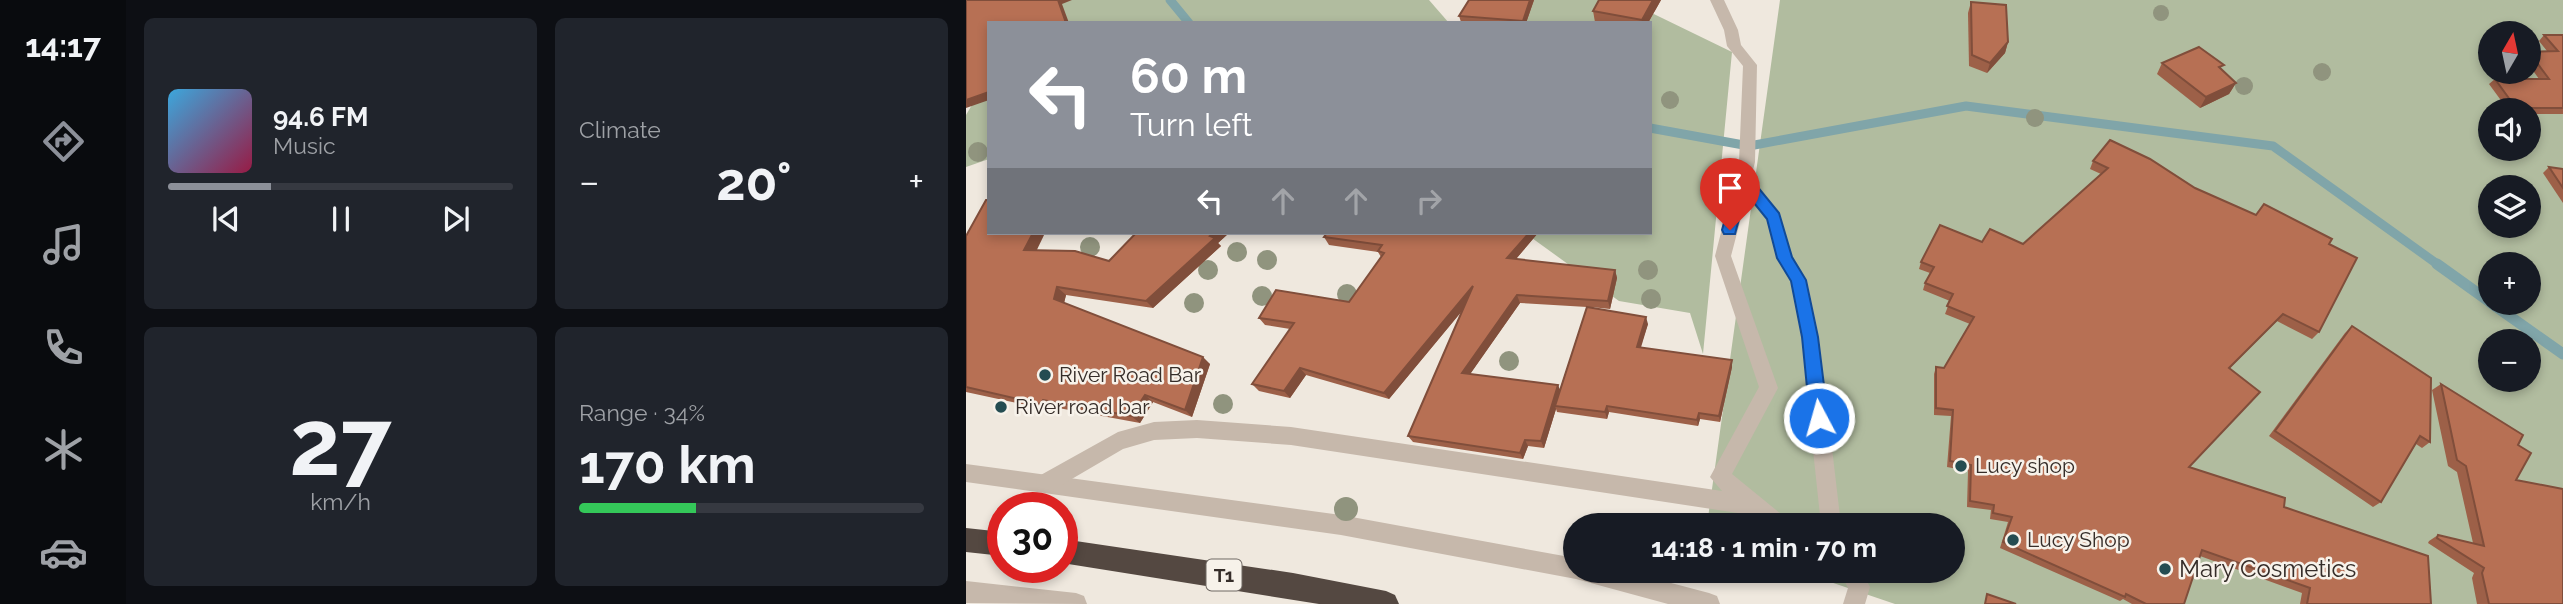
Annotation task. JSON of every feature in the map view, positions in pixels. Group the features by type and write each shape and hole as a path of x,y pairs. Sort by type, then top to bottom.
{"highway":[{"path":"966,540 987,542"},
{"name":"T1","path":"1078,553 1280,584 1386,604"}],"street":[{"path":"1717,0 1731,30 1734,46 1750,65 1747,117 1749,146 1723,256 1769,388 1720,477 1764,513"},
{"path":"1743,179 1774,217 1784,258 1798,280 1810,337 1830,513"},
{"path":"1046,483 1118,441 1154,431 1197,429 1291,436 1755,506"},
{"path":"966,473 1341,525 1563,567"},
{"path":"1629,583 1709,604"},
{"path":"1854,604 1858,587 1856,583"},
{"path":"966,592 1076,604"}],"green space":[{"path":"1032,0 1429,0 1447,21 1020,21"},
{"path":"1487,0 1625,0 1732,52 1703,354 1690,313 1619,301 1528,235 1652,235 1652,21 1468,21"},
{"path":"1780,0 2563,0 2563,604 1895,604 1833,583 1965,583 1965,513 1709,513"},
{"path":"987,79 987,160 966,167 966,115"}],"building":[{"path":"966,0 1058,0 1065,21 987,21 987,93 966,100"},
{"path":"1469,0 1530,0 1523,21 1459,16"},
{"path":"1599,0 1653,0 1642,20 1593,11"},
{"path":"1971,2 2006,5 2008,42 1990,63 1972,55"},
{"path":"2544,35 2563,35 2563,108 2541,108 2541,98 2509,98 2499,84 2541,84 2541,79 2549,79 2541,68 2541,52 2558,51"},
{"path":"2199,47 2224,65 2219,67 2236,83 2206,97 2162,63"},
{"path":"2110,140 2150,159 2195,188 2256,215 2264,204 2332,239 2329,244 2357,258 2319,332 2283,314 2229,368 2260,392 2189,467 2285,498 2284,507 2428,556 2431,604 2307,604 2310,588 2202,550 2184,604 2146,604 2003,542 2012,517 1993,513 1994,505 1970,501 1971,465 1950,461 1953,410 1936,408 1936,367 1944,368 1974,317 1947,306 1953,294 1925,283 1934,267 1921,262 1940,225 1982,242 1990,229 2023,244 2108,168 2093,161"},
{"path":"2549,167 2563,169 2563,188"},
{"path":"986,200 987,235 1032,235 1024,250 1075,251 1109,261 1134,235 1211,235 1215,238 1146,301 1057,287 1054,299 1203,357 1185,410 1145,395 1131,416 1043,400 1040,404 966,387 966,236"},
{"path":"1527,235 1507,258 1615,270 1608,301 1517,295 1462,373 1558,385 1541,441 1525,440 1520,453 1408,436 1473,286 1384,393 1300,368 1284,391 1252,384 1294,323 1259,318 1276,290 1349,302 1384,253 1378,251 1382,245 1324,237"},
{"path":"1587,307 1646,317 1637,347 1732,360 1719,416 1699,413 1697,420 1607,406 1605,412 1555,406"},
{"path":"2352,326 2431,378 2430,442 2420,436 2381,502 2275,431"},
{"path":"2441,384 2523,435 2518,445 2531,453 2516,480 2563,489 2563,604 2489,604 2482,573 2484,568 2437,538 2438,535 2484,546 2466,466 2457,460"},
{"path":"1987,594 2016,604 1985,604"}],"waterway":[{"path":"1170,0 1187,21"},
{"path":"1652,128 1749,146 1966,106 2273,146 2440,266"},
{"path":"2437,264 2478,293"},
{"path":"2508,315 2563,354"}],"place":[{"name":"River Road Bar","path":"1045,375"},
{"name":"River road bar","path":"1001,407"},
{"name":"Lucy shop","path":"1961,466"},
{"name":"Lucy Shop","path":"2013,540"},
{"name":"Mary Cosmetics","path":"2165,569"}],"route":[{"path":"1730,230 1743,179 1774,217 1784,258 1798,280 1810,337 1819,418"}]}
